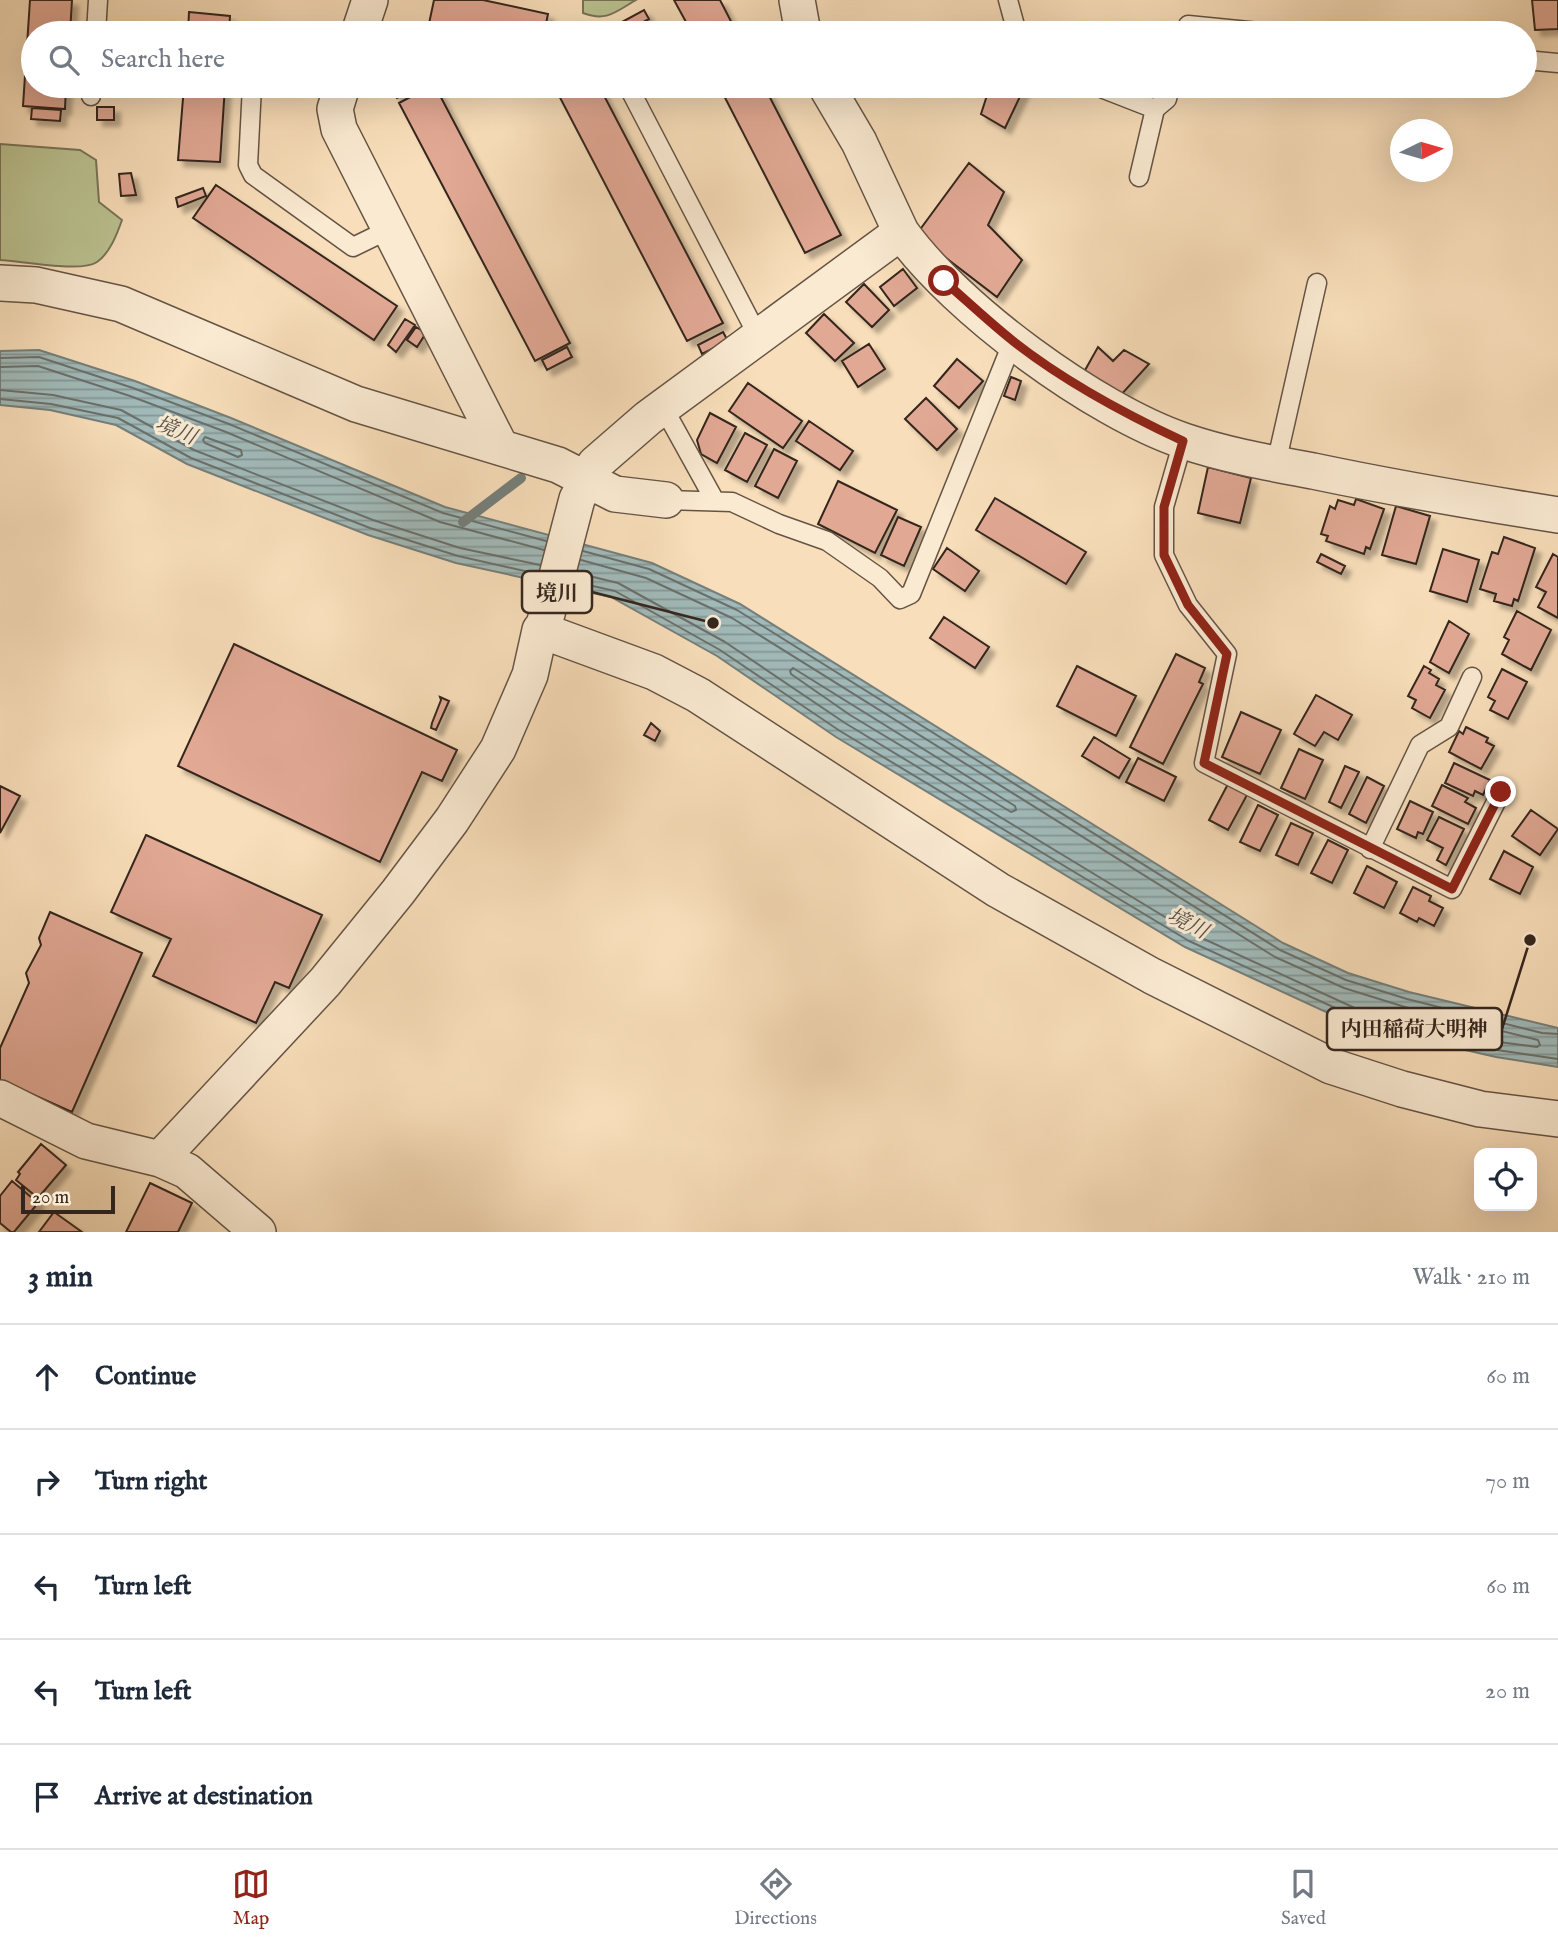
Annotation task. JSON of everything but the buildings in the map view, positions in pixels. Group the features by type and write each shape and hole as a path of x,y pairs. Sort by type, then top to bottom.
{"street":[{"path":"363,21 370,0"},
{"path":"797,0 801,21"},
{"path":"338,98 335,108 339,129 500,446"},
{"path":"833,98 859,142 901,232 944,281 1013,341 1067,379 1125,414 1183,441 1276,464 1558,515"},
{"path":"160,1158 325,982 452,820 498,750 530,675 581,489 595,464 663,407 901,232"},
{"path":"0,283 36,285 121,304 356,404 558,465 581,489 666,500"},
{"path":"542,628 654,672 698,695 998,890 1152,976 1331,1066 1402,1089 1480,1109 1558,1119"},
{"path":"0,1098 86,1141 160,1158 187,1171 258,1232"}],"lane":[{"path":"97,21 98,0"},
{"path":"1008,0 1014,21"},
{"path":"1537,61 1558,63"},
{"path":"251,98 248,165 253,175 353,247 390,229"},
{"path":"634,98 758,336"},
{"path":"1127,98 1155,109"},
{"path":"1139,177 1155,109 1167,98"},
{"path":"1276,464 1317,283"},
{"path":"666,500 732,502 779,524 827,541 880,578 900,598 911,594 1013,341"},
{"path":"663,407 715,501"},
{"path":"1183,441 1164,507 1164,555 1188,605 1227,654 1204,763 1452,889 1501,792"},
{"path":"1370,849 1420,745 1449,727 1472,677"}],"green space":[{"path":"583,0 636,0 611,14 591,16 583,13"},
{"path":"0,144 80,150 96,160 99,202 122,220 102,258 89,265 78,266 0,260"}],"water":[{"path":"39,350 135,381 231,418 445,507 652,563 740,604 1283,943 1348,973 1409,992 1558,1028 1558,1067 1496,1057 1352,1024 1185,947 836,737 717,656 611,597 456,563 368,535 187,464 116,425 50,410 0,405 0,351"}],"waterway":[{"path":"463,522 521,478"}],"place":[{"name":"境川","path":"713,623"},
{"name":"内田稲荷大明神","path":"1530,940"}],"route":[{"path":"944,281 1013,341 1067,379 1125,414 1183,441 1164,507 1164,555 1188,605 1227,654 1204,763 1452,889 1501,792"}]}
